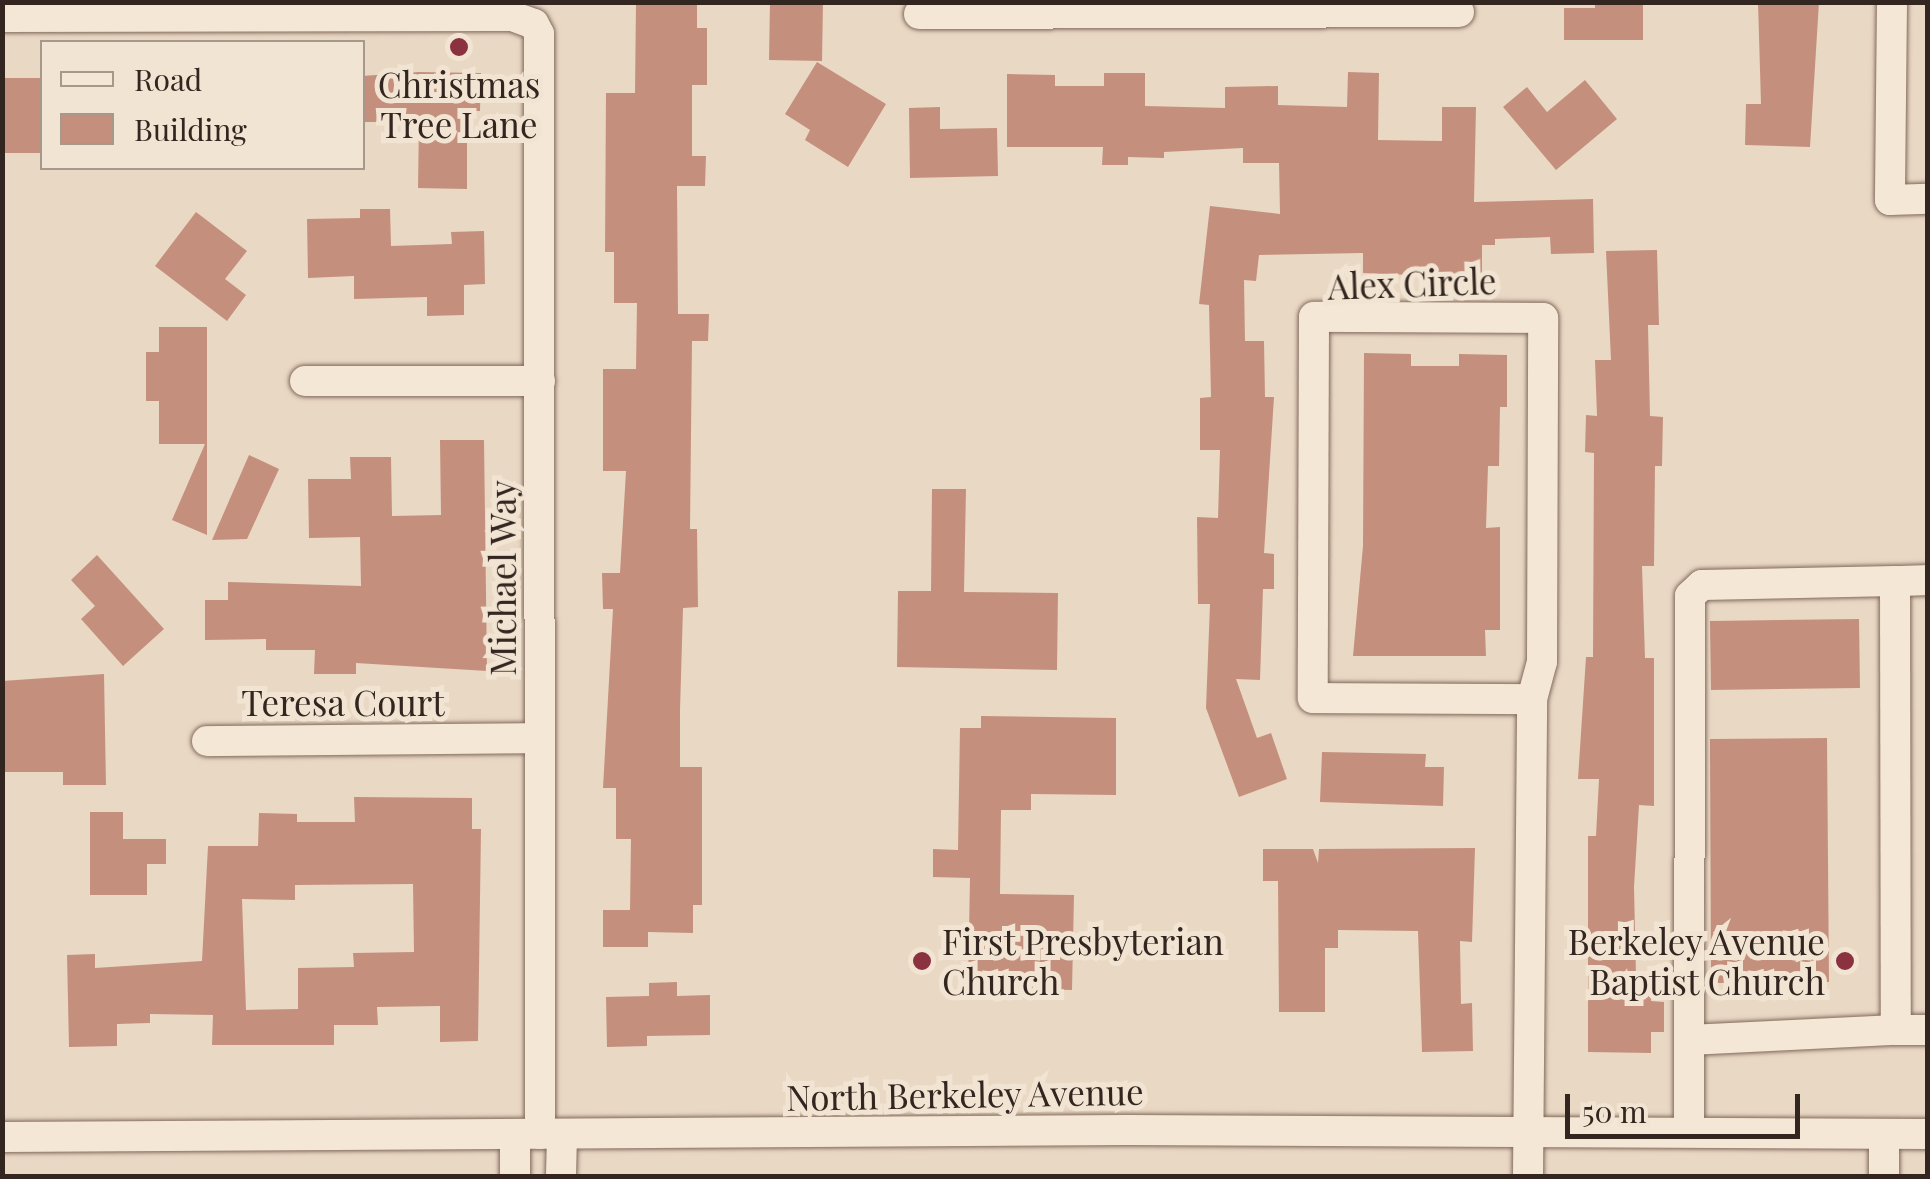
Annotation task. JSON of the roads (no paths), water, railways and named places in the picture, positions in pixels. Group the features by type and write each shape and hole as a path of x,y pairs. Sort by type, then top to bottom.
{"street":[{"path":"1892,2 1890,200 1928,199"},
{"path":"919,14 1144,8 1459,12"},
{"name":"Michael Way","path":"2,17 512,16 534,24 542,45 539,1134 562,1176"},
{"name":"Alex Circle","path":"1528,1176 1532,700 1542,662 1543,318 1314,317 1313,698 1532,700"},
{"path":"305,381 540,381"},
{"path":"1689,1131 1690,596 1702,585 1928,580"},
{"path":"1895,581 1896,1030"},
{"name":"Teresa Court","path":"207,740 539,738"},
{"path":"1689,1040 1928,1030"},
{"name":"North Berkeley Avenue","path":"2,1137 1528,1130 1928,1134"},
{"name":"Michael Way","path":"515,1176 539,1134"},
{"path":"1884,1134 1884,1176"}],"place":[{"name":"Christmas Tree Lane","path":"459,47"},
{"name":"First Presbyterian Church","path":"922,961"},
{"name":"Berkeley Avenue Baptist Church","path":"1845,961"}]}
